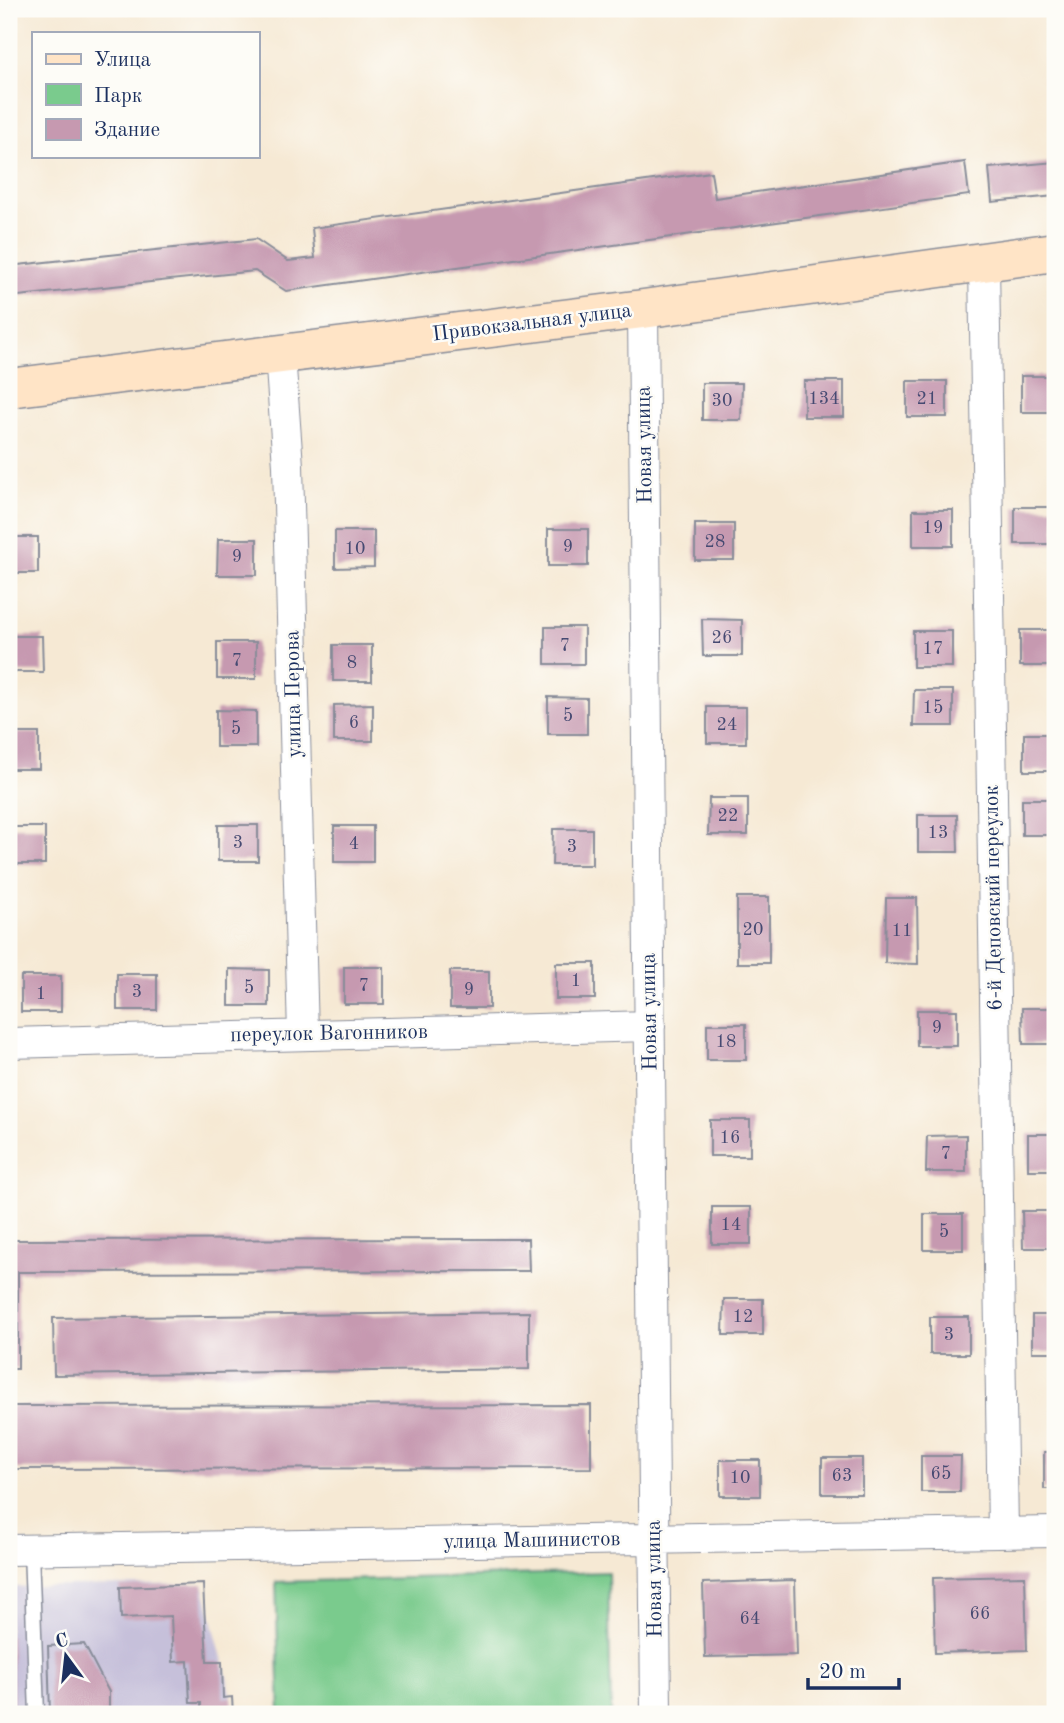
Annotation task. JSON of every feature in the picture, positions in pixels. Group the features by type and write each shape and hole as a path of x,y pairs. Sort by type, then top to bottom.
{"street":[{"name":"Привокзальная улица","path":"9,388 643,309 1055,252"},
{"name":"6-й Деповский переулок","path":"984,262 1003,1533"},
{"name":"Новая улица","path":"643,309 656,1714"},
{"name":"улица Перова","path":"280,354 288,466 303,1035"},
{"name":"переулок Вагонников","path":"9,1043 650,1026"},
{"name":"улица Машинистов","path":"20,1550 1055,1532"}],"lane":[{"path":"20,1550 37,1714"}],"shaded area":[{"path":"203,1584 232,1697 233,1714 9,1714 9,1587"}],"green space":[{"path":"608,1572 611,1714 280,1714 276,1582"}],"building":[{"path":"965,162 969,195 286,291 255,271 9,297 9,266 256,239 288,261 315,258 312,228 711,172 715,198"},
{"path":"1055,162 1055,196 992,202 989,168"},
{"path":"1021,376 1055,376 1055,412 1021,412"},
{"path":"804,381 844,381 844,417 804,417"},
{"path":"907,381 947,381 947,417 907,417"},
{"path":"702,383 742,383 741,420 702,420"},
{"path":"1015,507 1055,507 1055,544 1015,544"},
{"path":"913,510 953,510 953,546 913,546"},
{"path":"695,524 734,524 734,560 695,560"},
{"path":"548,529 588,529 588,566 548,566"},
{"path":"335,531 374,531 374,567 335,568"},
{"path":"9,537 38,537 38,573 9,573"},
{"path":"218,539 257,539 257,575 217,575"},
{"path":"702,619 742,620 742,656 703,656"},
{"path":"545,627 584,627 584,664 545,664"},
{"path":"1020,630 1055,630 1055,666 1020,666"},
{"path":"913,631 952,631 952,667 913,667"},
{"path":"9,636 42,636 43,672 9,672"},
{"path":"217,642 256,642 256,679 217,679"},
{"path":"333,645 372,645 372,681 333,681"},
{"path":"914,690 953,690 953,726 913,726"},
{"path":"548,697 587,698 587,734 548,734"},
{"path":"373,704 373,741 334,741 334,705"},
{"path":"707,707 746,707 746,743 707,743"},
{"path":"216,710 256,711 256,747 216,747"},
{"path":"9,733 39,733 39,769 9,769"},
{"path":"1024,734 1055,734 1055,771 1024,771"},
{"path":"709,798 748,798 748,835 708,835"},
{"path":"1022,799 1055,799 1055,835 1022,835"},
{"path":"918,815 957,815 958,852 918,852"},
{"path":"218,825 258,825 258,861 218,861"},
{"path":"334,826 373,826 373,862 334,862"},
{"path":"9,827 45,827 45,864 9,864"},
{"path":"553,829 592,829 592,865 552,865"},
{"path":"737,897 769,897 769,963 737,963"},
{"path":"886,898 917,898 918,964 885,963"},
{"path":"556,963 595,963 595,999 556,999"},
{"path":"344,967 384,967 384,1004 344,1004"},
{"path":"229,969 269,970 269,1006 229,1006"},
{"path":"450,971 489,971 489,1008 450,1008"},
{"path":"117,974 157,974 157,1010 117,1010"},
{"path":"21,976 61,976 61,1012 21,1012"},
{"path":"1022,1008 1055,1008 1055,1044 1023,1044"},
{"path":"917,1010 957,1010 957,1046 917,1046"},
{"path":"707,1024 746,1024 746,1060 707,1060"},
{"path":"710,1120 750,1120 750,1156 710,1156"},
{"path":"1028,1134 1055,1134 1055,1170 1028,1170"},
{"path":"966,1135 966,1172 926,1172 927,1136"},
{"path":"712,1207 751,1207 751,1244 712,1244"},
{"path":"1022,1211 1055,1211 1055,1248 1023,1248"},
{"path":"924,1214 963,1214 963,1250 924,1250"},
{"path":"528,1239 529,1271 18,1272 18,1369 9,1369 9,1240"},
{"path":"724,1299 763,1299 763,1335 723,1335"},
{"path":"529,1312 529,1369 54,1375 53,1318"},
{"path":"1032,1315 1055,1315 1055,1352 1032,1352"},
{"path":"930,1317 969,1317 969,1354 930,1354"},
{"path":"591,1405 591,1468 9,1469 9,1406"},
{"path":"1044,1452 1055,1452 1055,1489 1044,1489"},
{"path":"921,1456 961,1456 960,1492 921,1492"},
{"path":"822,1458 862,1458 862,1494 822,1494"},
{"path":"720,1460 760,1460 760,1496 720,1496"},
{"path":"1025,1576 1027,1650 935,1653 933,1578"},
{"path":"795,1580 797,1655 705,1657 703,1583"},
{"path":"203,1584 207,1662 222,1662 223,1698 232,1697 233,1714 201,1714 201,1703 190,1703 188,1661 173,1662 171,1616 121,1618 120,1587"},
{"path":"11,1637 14,1714 9,1714"},
{"path":"84,1644 109,1692 109,1714 50,1714 48,1646"}]}
